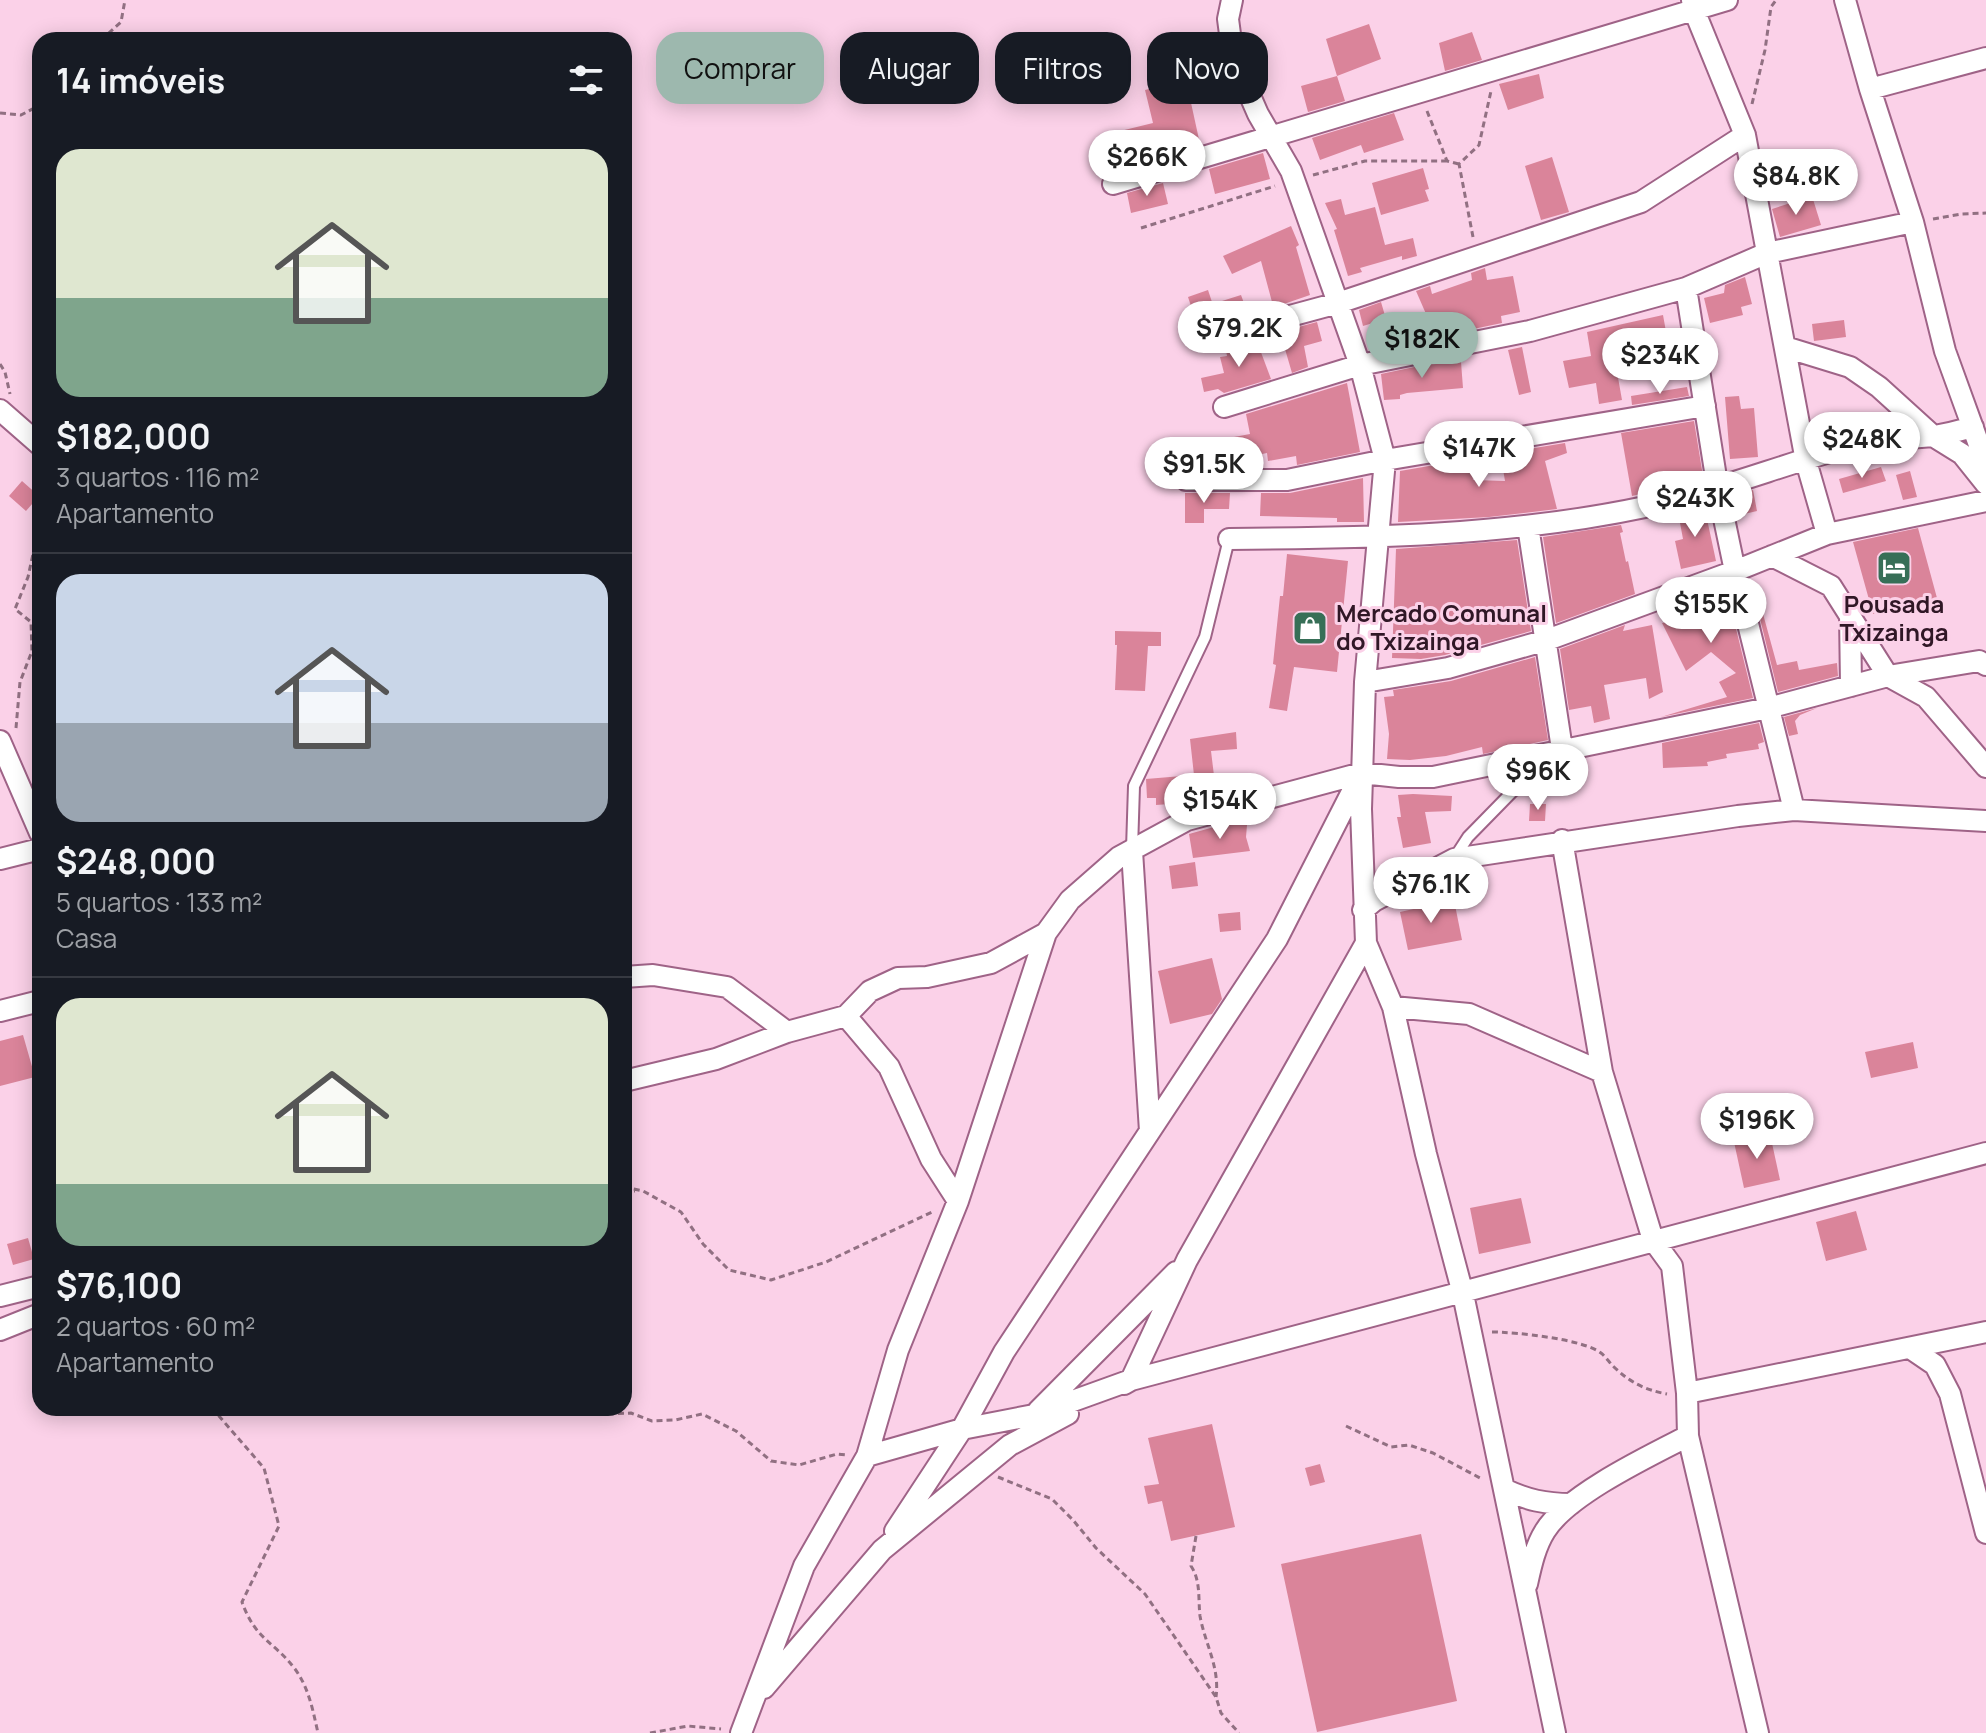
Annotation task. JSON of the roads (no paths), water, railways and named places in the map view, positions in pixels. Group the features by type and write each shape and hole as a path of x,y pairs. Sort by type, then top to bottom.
{"street":[{"path":"1232,0 1228,19 1233,57 1258,114 1291,171 1360,365 1385,460 1365,682 1362,773 1366,943 1393,1007 1426,1154 1463,1294 1555,1733"},
{"path":"1113,184 1510,66 1693,5 1727,0"},
{"path":"1845,0 1913,222 1945,351 1986,464"},
{"path":"1693,5 1745,135 1806,461 1827,534"},
{"path":"1870,89 1986,58"},
{"path":"1209,338 1338,303 1641,202 1745,135"},
{"path":"1224,407 1360,365 1530,331 1686,288 1767,253 1913,222"},
{"path":"1686,288 1718,490 1794,810"},
{"path":"1785,347 1850,367 1879,387 1933,436 1962,454 1986,484"},
{"path":"1186,480 1287,480 1385,460 1705,406"},
{"path":"0,410 32,438"},
{"path":"1229,539 1379,538 1528,526 1642,507 1718,490 1856,445 1901,436 1933,436 1973,427"},
{"path":"1365,682 1448,668 1547,640 1827,534 1986,501"},
{"path":"1528,526 1562,749"},
{"path":"1772,556 1831,586 1888,676 1926,697 1986,767"},
{"path":"1850,613 1851,686"},
{"path":"756,1697 804,1566 867,1456 898,1350 958,1201 1046,933 1070,900 1119,857 1187,820 1362,773 1433,777 1768,708 1888,676 1984,657"},
{"path":"0,741 32,814"},
{"path":"732,1731 756,1697 882,1550 962,1429 1004,1352 1277,939 1362,773"},
{"path":"1363,910 1374,901 1454,859 1562,840 1794,810 1986,821"},
{"path":"1562,840 1602,1072 1653,1240 1672,1266 1687,1393 1688,1436 1758,1733"},
{"path":"0,859 32,851"},
{"path":"1132,851 1150,1131"},
{"path":"632,1079 716,1059 787,1032 846,1016 870,991 898,978 927,977 991,963 1015,947 1046,933"},
{"path":"1010,1445 1131,1380 1187,1260 1366,943"},
{"path":"632,976 653,975 727,987 787,1032"},
{"path":"0,1011 32,1003"},
{"path":"1393,1007 1469,1014 1602,1072"},
{"path":"846,1016 889,1067 931,1159 958,1201"},
{"path":"867,1456 962,1429 1034,1415 1131,1380 1986,1153"},
{"path":"882,1550 1010,1445 1034,1415 1187,1260"},
{"path":"0,1296 32,1288"},
{"path":"0,1330 32,1317"},
{"path":"1687,1393 1986,1332"},
{"path":"1910,1348 1935,1365 1950,1394 1986,1533"},
{"path":"1525,1591 1532,1560 1545,1530 1571,1504 1688,1436"},
{"path":"1504,1489 1536,1502 1571,1504"}],"lane":[{"path":"1132,851 1134,786 1205,637 1229,539"},
{"path":"1454,859 1468,837 1513,791 1541,777 1562,749"}],"place":[{"name":"Pousada Txizainga","path":"1894,568"},
{"name":"Mercado Comunal do Txizainga","path":"1310,628"}]}
